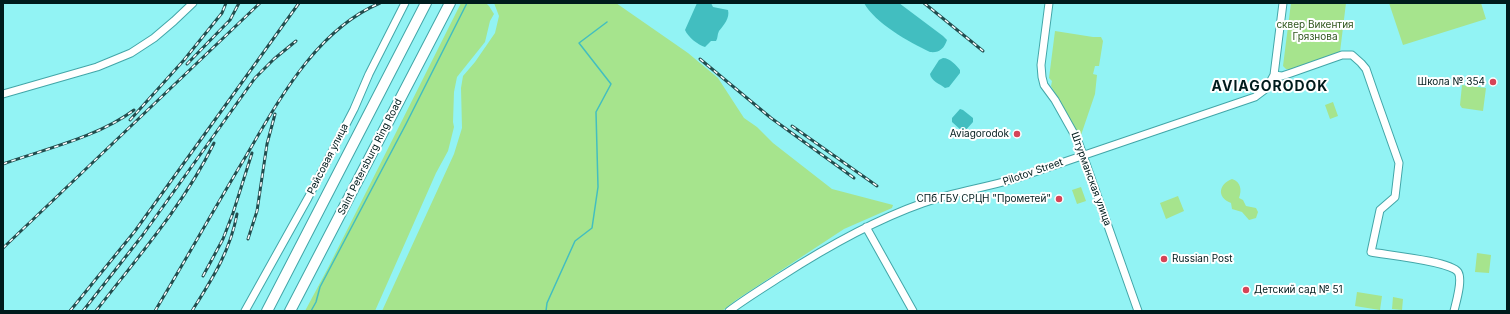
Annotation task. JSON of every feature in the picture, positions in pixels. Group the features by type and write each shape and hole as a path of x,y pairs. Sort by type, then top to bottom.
{"highway":[{"name":"Saint Petersburg Ring Road","path":"267,311 426,3"},
{"name":"Saint Petersburg Ring Road","path":"292,307 450,3"}],"street":[{"path":"3,94 97,67 131,53 169,26 193,3"},
{"name":"Рейсовая улица","path":"245,311 308,198 354,109 369,74 405,3"},
{"name":"Штурманская улица","path":"1049,3 1041,65 1044,85 1072,129 1083,155 1138,311"},
{"name":"Pilotov Street","path":"729,311 801,264 866,227 892,215 946,195 994,185 1255,97 1267,88 1274,75 1283,3"},
{"path":"1274,75 1282,76 1342,55 1352,56 1366,69 1399,163 1396,197 1383,206 1380,210 1372,252 1439,262 1454,268 1458,273 1459,284 1454,311"},
{"path":"866,227 913,311"}],"green space":[{"path":"461,3 486,3 494,14 490,21 485,42 457,77 454,92 454,127 448,151 436,173 375,311 305,311 328,268"},
{"path":"494,3 616,3 688,53 718,78 744,118 757,127 773,143 832,189 893,205 892,208 844,229 736,300 722,311 382,311 454,154 462,128 461,88 463,76 475,62 495,33 499,16"},
{"name":"сквер Викентия Грязнова","path":"1291,3 1346,3 1340,52 1290,70 1283,66"},
{"path":"1389,3 1481,3 1486,19 1403,45"},
{"path":"1055,31 1101,37 1103,41 1099,66 1095,66 1093,74 1097,75 1095,94 1080,138 1051,86 1052,81 1049,78"},
{"path":"1462,85 1486,88 1483,111 1462,108 1460,105"},
{"path":"1333,102 1338,116 1330,119 1325,105"},
{"path":"1232,179 1239,184 1239,198 1243,200 1246,206 1256,208 1258,212 1256,218 1249,220 1242,212 1232,209 1231,203 1221,194 1224,184"},
{"path":"1081,187 1086,201 1077,204 1072,190"},
{"path":"1178,196 1184,211 1166,219 1160,203"},
{"path":"1477,253 1491,255 1489,273 1475,272"},
{"path":"1357,292 1382,296 1380,310 1355,306"},
{"path":"1393,297 1403,299 1402,310 1392,309"}],"water":[{"path":"697,3 711,3 713,7 728,10 727,19 719,31 716,41 711,41 705,47 688,35 685,30"},
{"path":"864,3 899,3 943,36 947,40 946,43 939,51 930,52 912,43 884,25 876,18"},
{"path":"943,58 950,60 960,70 960,73 949,87 945,88 934,80 930,74 939,60"},
{"path":"960,109 973,118 973,122 965,131 962,131 952,122 952,118"}],"waterway":[{"path":"311,311 316,302 320,287 406,124 467,3"},
{"path":"546,311 547,303 575,241 592,228 598,187 596,112 611,84 579,43 607,22"}],"railway":[{"path":"130,120 184,60 222,13 226,3"},
{"path":"187,64 230,20 239,3"},
{"path":"3,248 260,3"},
{"path":"70,311 135,231 299,3"},
{"path":"155,311 269,116 300,71 317,50 336,31 357,15 380,3"},
{"path":"924,3 983,51"},
{"path":"83,311 142,236 255,78 274,59 296,41"},
{"path":"700,59 771,118 854,178"},
{"path":"3,164 88,135 104,128 134,110"},
{"path":"248,239 257,211 267,144 275,114"},
{"path":"792,126 877,186"},
{"path":"96,311 175,209 214,143"},
{"path":"203,276 223,239 252,153"},
{"path":"192,311 225,253 230,241 237,214"}],"place":[{"name":"Школа № 354","path":"1493,82"},
{"name":"Aviagorodok","path":"1017,134"},
{"name":"СПб ГБУ СРЦН \"Прометей\"","path":"1059,199"},
{"name":"Russian Post","path":"1164,259"},
{"name":"Детский сад № 51","path":"1246,290"}],"district":[{"name":"AVIAGORODOK","path":"1270,87"}]}
